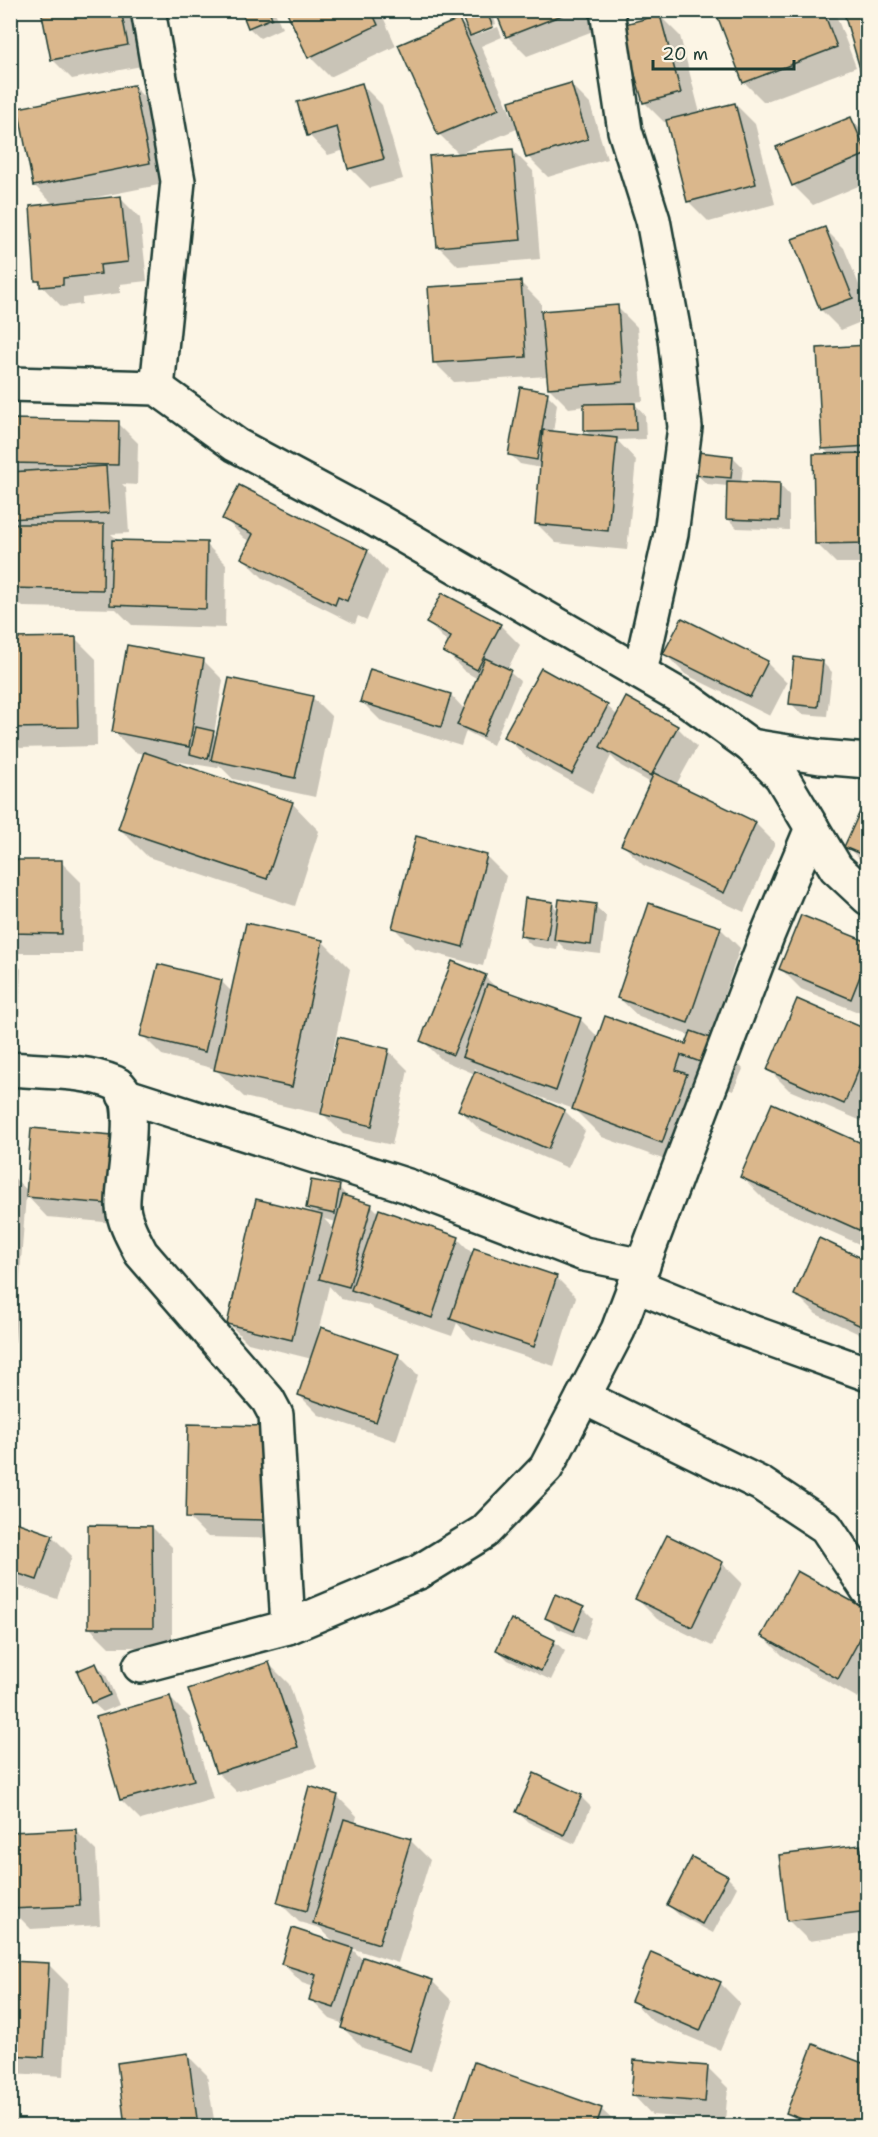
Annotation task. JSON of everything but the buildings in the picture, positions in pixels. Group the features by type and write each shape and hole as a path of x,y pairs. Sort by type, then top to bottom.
{"street":[{"path":"148,10 178,181 157,388"},
{"path":"610,11 625,131 653,220 675,338 685,427 671,534 640,672"},
{"path":"10,384 157,388 236,445 376,520 689,700 751,746 781,776 836,868 867,898"},
{"path":"751,746 820,757 867,761"},
{"path":"140,1666 288,1627 419,1572 484,1532 546,1468 618,1330 767,936 812,828"},
{"path":"10,1069 87,1076 117,1084 124,1095 130,1115 123,1208 129,1229 141,1253 268,1400 276,1415 288,1627"},
{"path":"124,1095 408,1186 639,1275 740,1328 867,1374"},
{"path":"583,1397 761,1484 826,1527 867,1590"}]}
